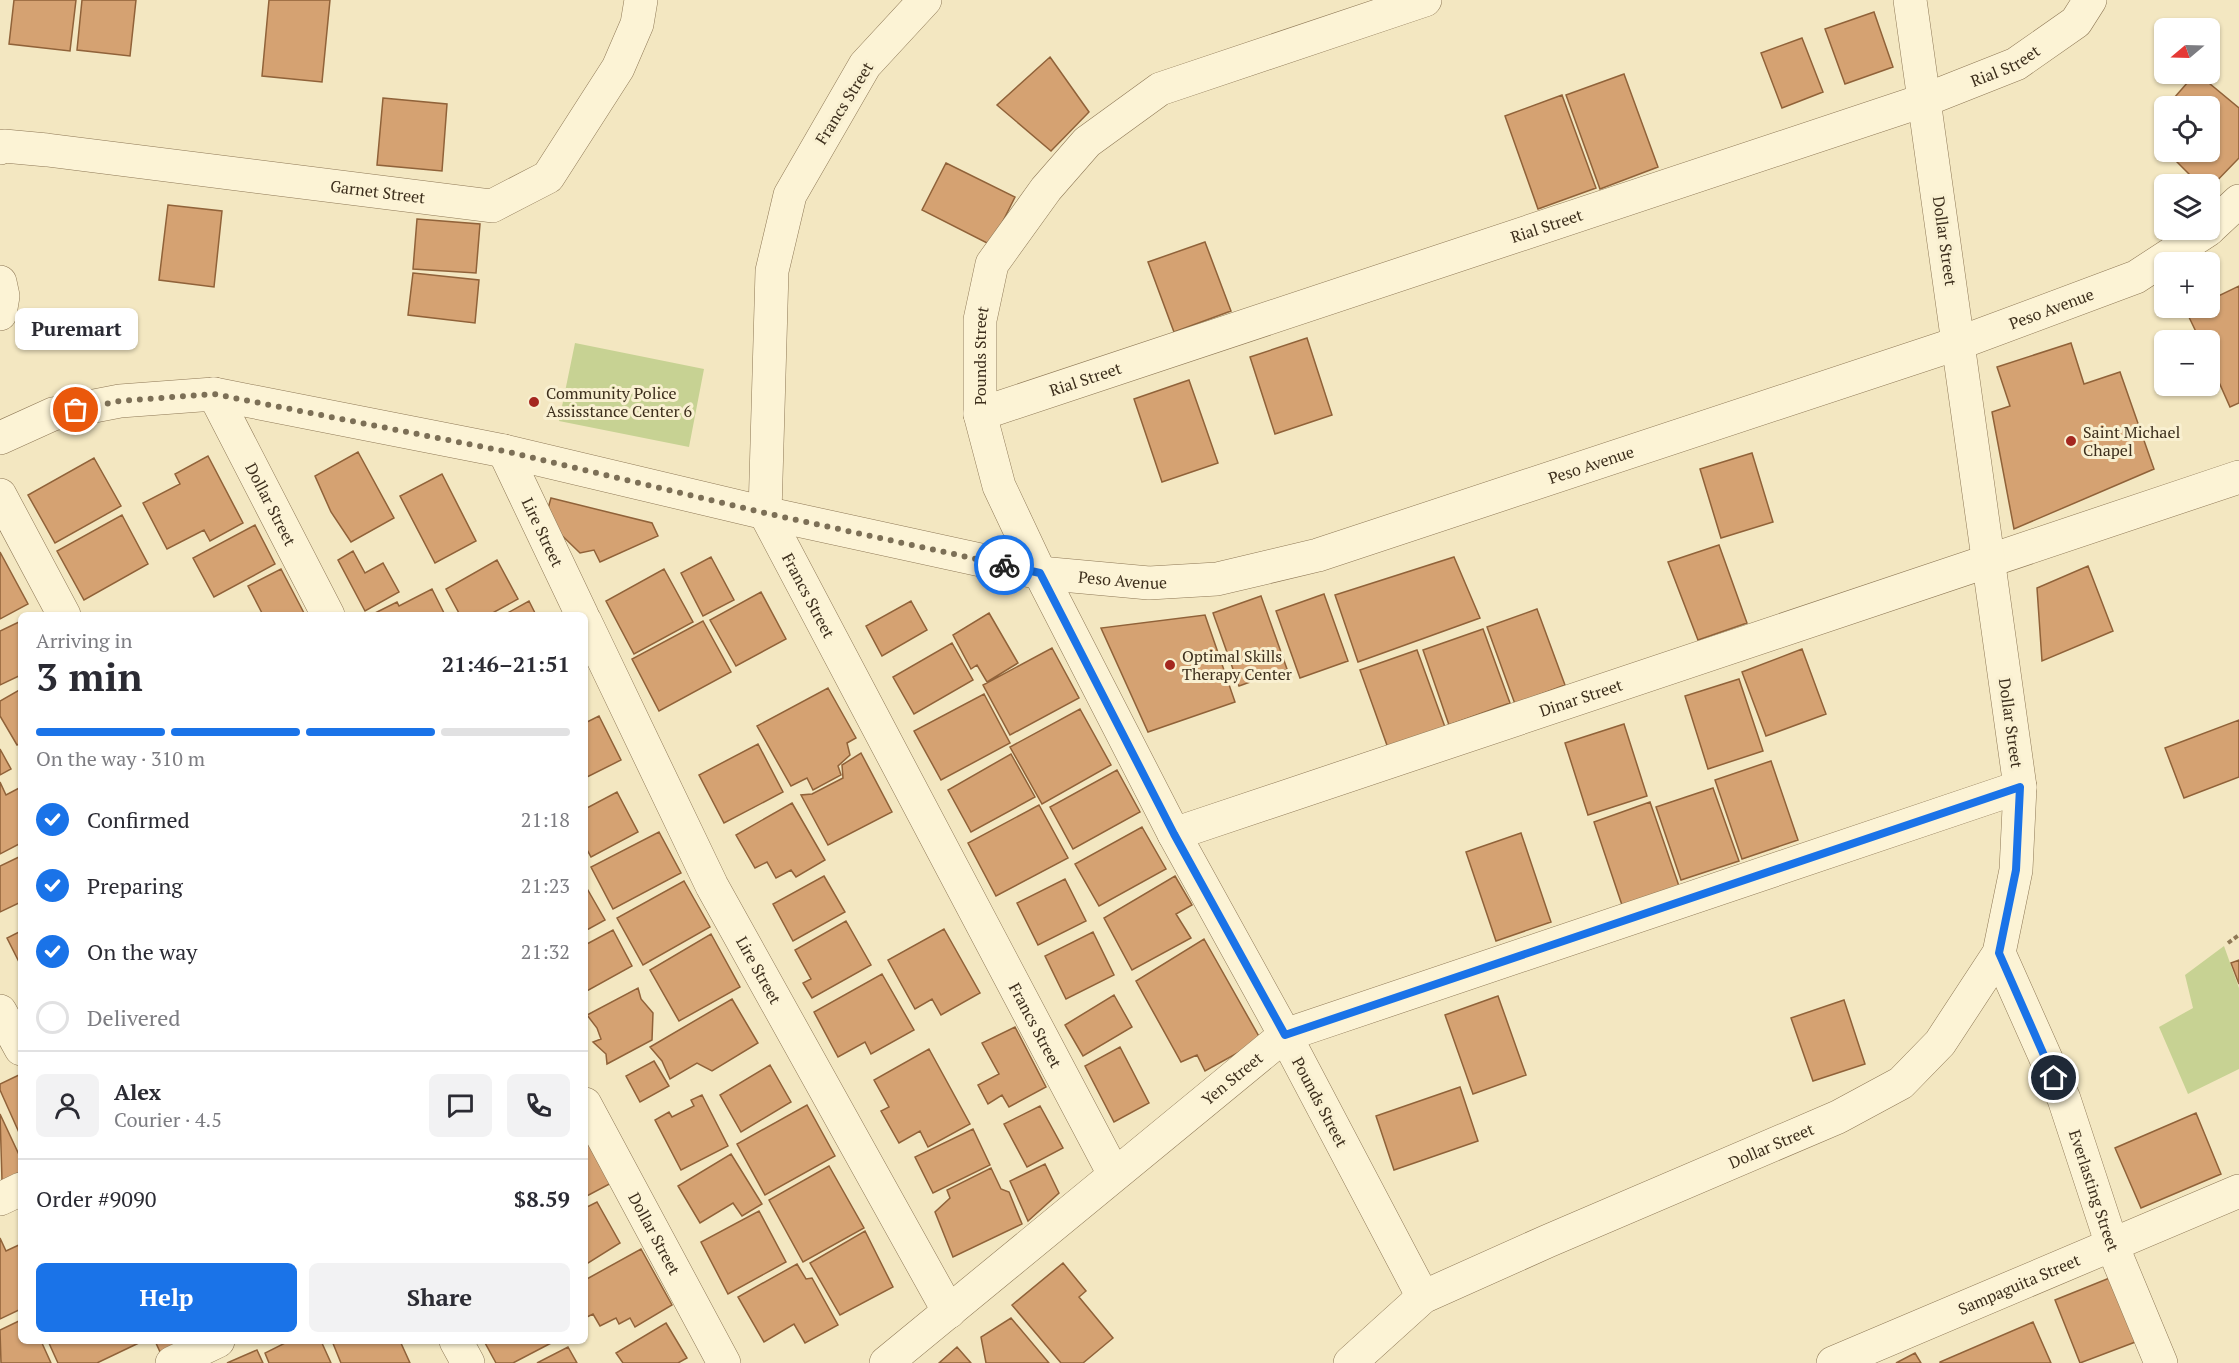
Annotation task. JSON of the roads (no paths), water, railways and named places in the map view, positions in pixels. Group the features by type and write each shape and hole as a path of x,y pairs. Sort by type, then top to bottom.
{"street":[{"name":"Garnet Street","path":"0,148 4,146 46,150 492,206 548,177 618,69 637,24 641,0"},
{"name":"Francs Street","path":"925,0 866,65 790,195 772,271 765,513 1114,1174"},
{"name":"Pounds Street","path":"1423,1297 1285,1035 1174,834 1040,573 999,486 980,414 980,320 992,264 1046,189 1087,142 1160,89 1425,0"},
{"name":"Dollar Street","path":"1350,1363 1423,1297 1558,1236 1838,1117 1901,1083 1940,1043 1999,953 2016,870 2020,787 1926,100 1910,0"},
{"name":"Rial Street","path":"980,414 1926,100 2016,64 2076,22 2090,0"},
{"name":"Peso Avenue","path":"2220,219 2239,201"},
{"name":"Peso Avenue","path":"0,438 54,414 120,401 214,394 504,451 765,513 1040,573 1149,583 1217,579 1318,555 1959,343 2136,277 2192,240"},
{"name":"Dollar Street","path":"214,394 326,612"},
{"name":"Lire Street","path":"504,451 581,612"},
{"name":"Dinar Street","path":"1174,834 2239,477"},
{"path":"0,495 62,612"},
{"name":"Lire Street","path":"588,627 712,886 949,1312"},
{"name":"Yen Street","path":"886,1363 1285,1035 2020,787"},
{"name":"Everlasting Street","path":"1999,953 2064,1099 2112,1245 2161,1363"},
{"path":"0,1011 18,1044"},
{"name":"Dollar Street","path":"588,1110 724,1363"},
{"path":"0,1199 18,1190"},
{"name":"Sampaguita Street","path":"1833,1363 2239,1191"},
{"path":"172,1363 212,1344"},
{"path":"458,1344 468,1363"}],"place":[{"name":"Community Police Assisstance Center 6","path":"534,402"},
{"name":"Puremart","path":"76,410"},
{"name":"Saint Michael Chapel","path":"2071,441"},
{"name":"Optimal Skills Therapy Center","path":"1170,665"}]}
